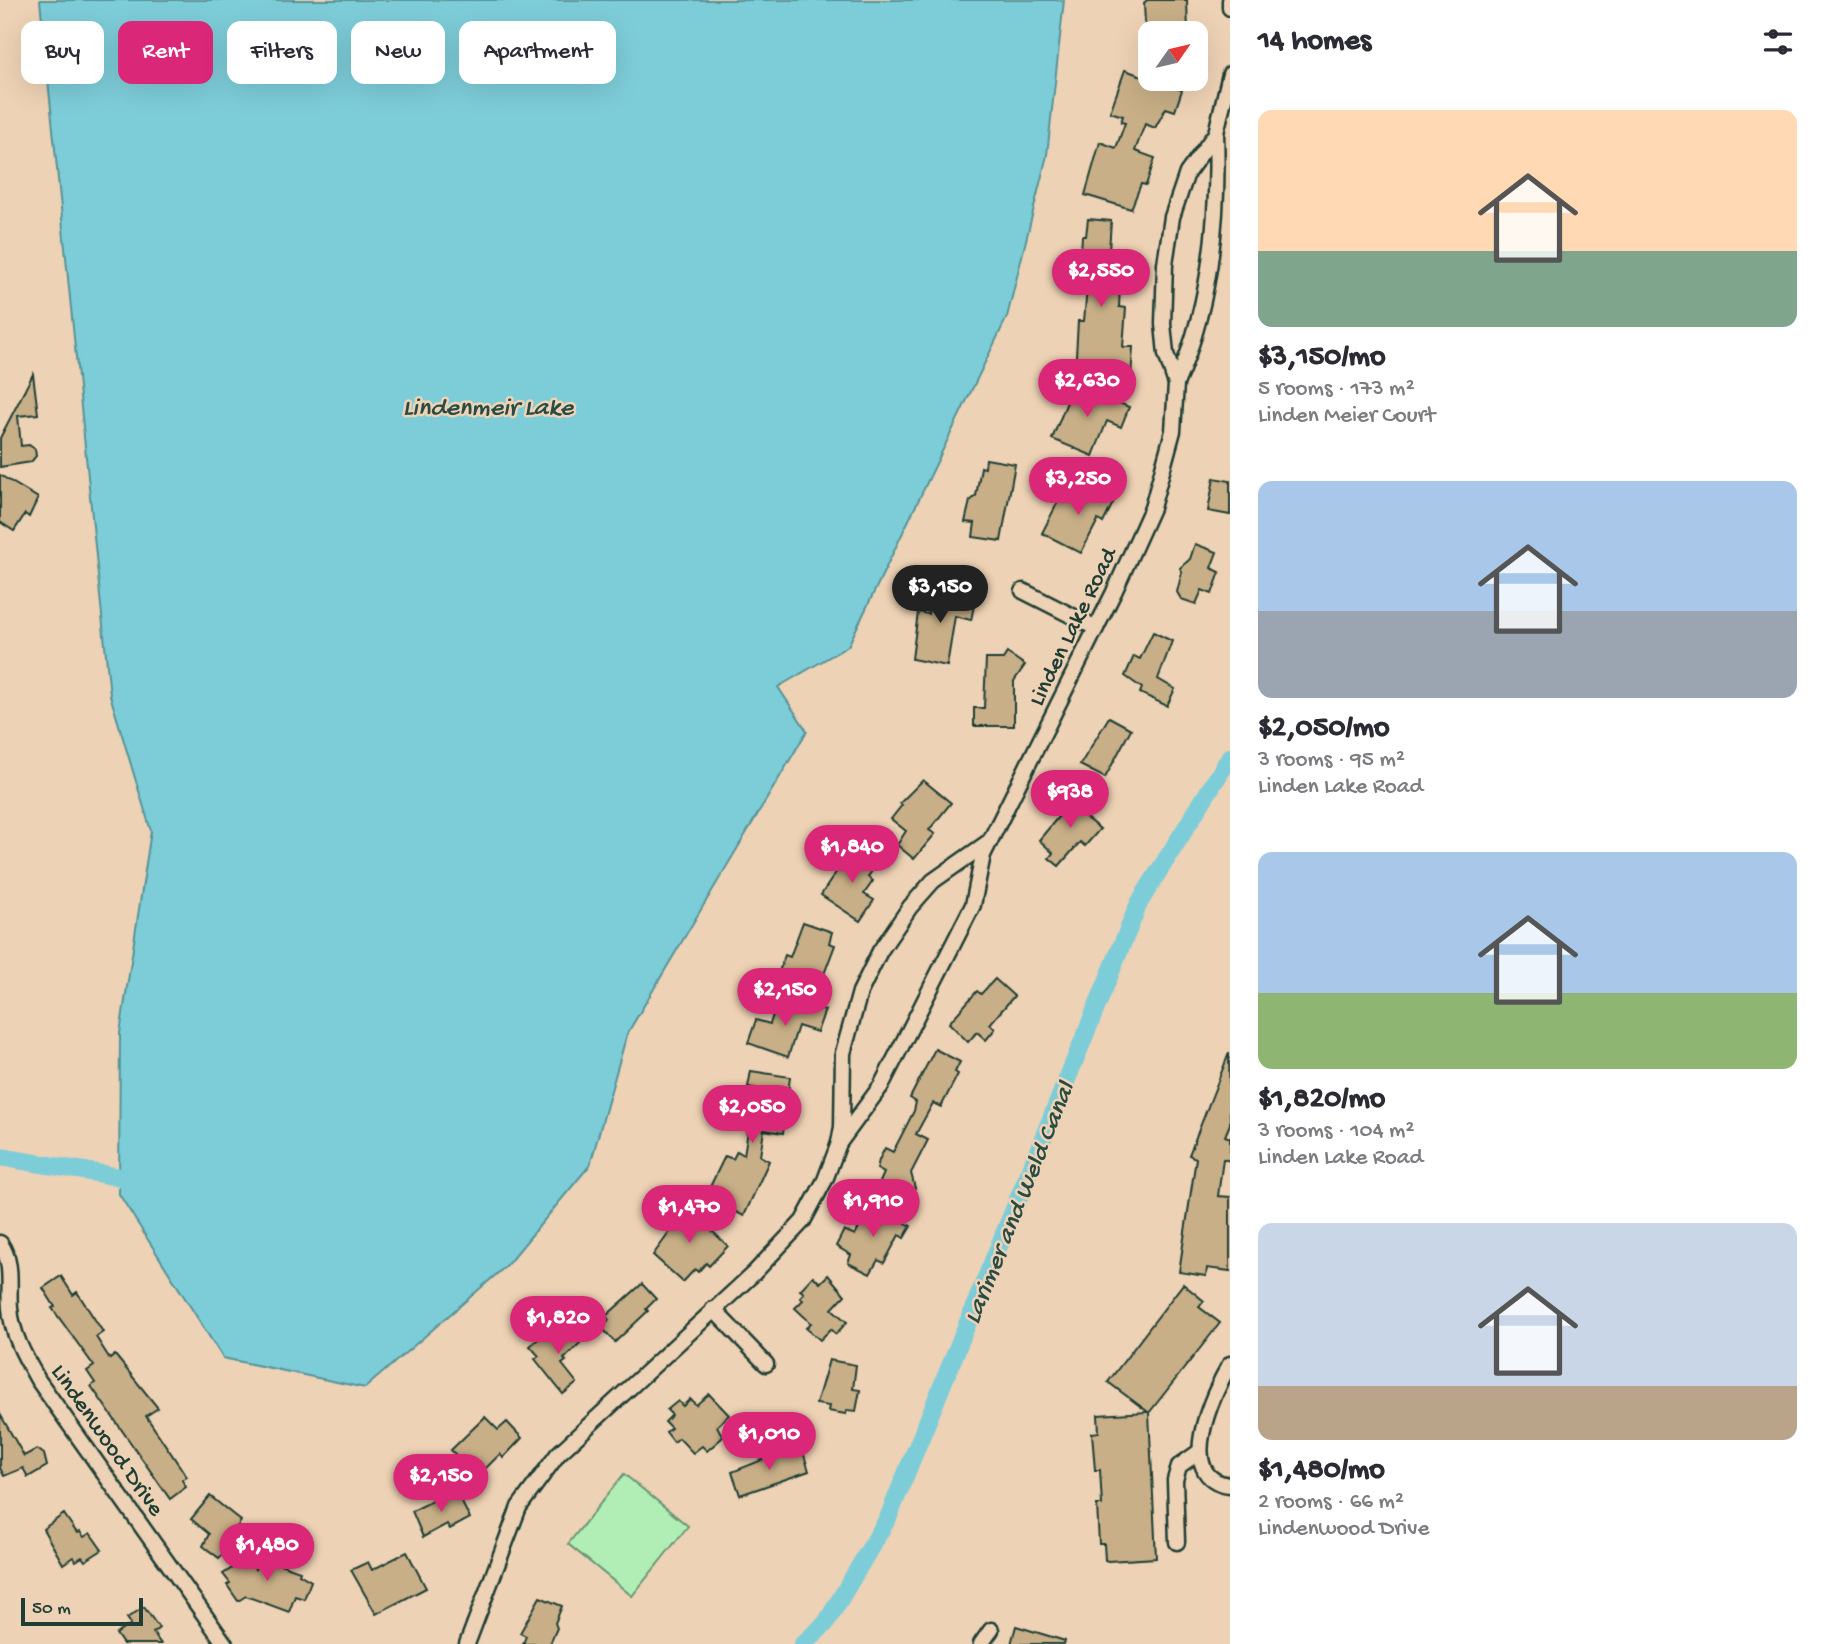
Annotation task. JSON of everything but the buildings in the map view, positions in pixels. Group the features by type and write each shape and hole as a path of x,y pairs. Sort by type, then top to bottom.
{"street":[{"path":"1230,0 1230,8"},
{"name":"Linden Lake Road","path":"467,1641 519,1507 558,1454 754,1273 803,1221 825,1180 839,1143 881,1086 973,905 980,863 1097,628 1152,508 1173,431 1176,384 1189,355 1216,233 1216,133 1230,74"},
{"name":"Linden Lake Road","path":"1176,384 1166,354 1163,324 1165,264 1172,217 1187,173 1216,133"},
{"path":"1023,591 1097,628"},
{"name":"Linden Lake Road","path":"839,1143 846,1035 860,992 880,951 910,907 933,881 991,839"},
{"name":"Lindenwood Drive","path":"0,1243 10,1268 10,1310 18,1345 38,1380 225,1644"},
{"path":"713,1309 766,1364"},
{"path":"1230,1364 1199,1441 1199,1452 1206,1473 1220,1484 1230,1485"},
{"path":"1177,1542 1175,1480 1179,1466 1199,1452"},
{"path":"981,1644 991,1630"}],"green space":[{"path":"624,1474 688,1526 632,1596 568,1544"}],"water":[{"name":"Lindenmeir Lake","path":"40,0 1064,0 1047,155 1007,317 848,646 778,687 807,731 627,1034 590,1165 506,1266 365,1388 223,1358 119,1194 120,1033 151,831 110,695 48,84 104,84 104,21 42,21"}],"waterway":[{"name":"Larimer and Weld Canal","path":"803,1644 826,1623 888,1518 1139,903 1230,757"},
{"path":"0,1157 120,1177"}]}
